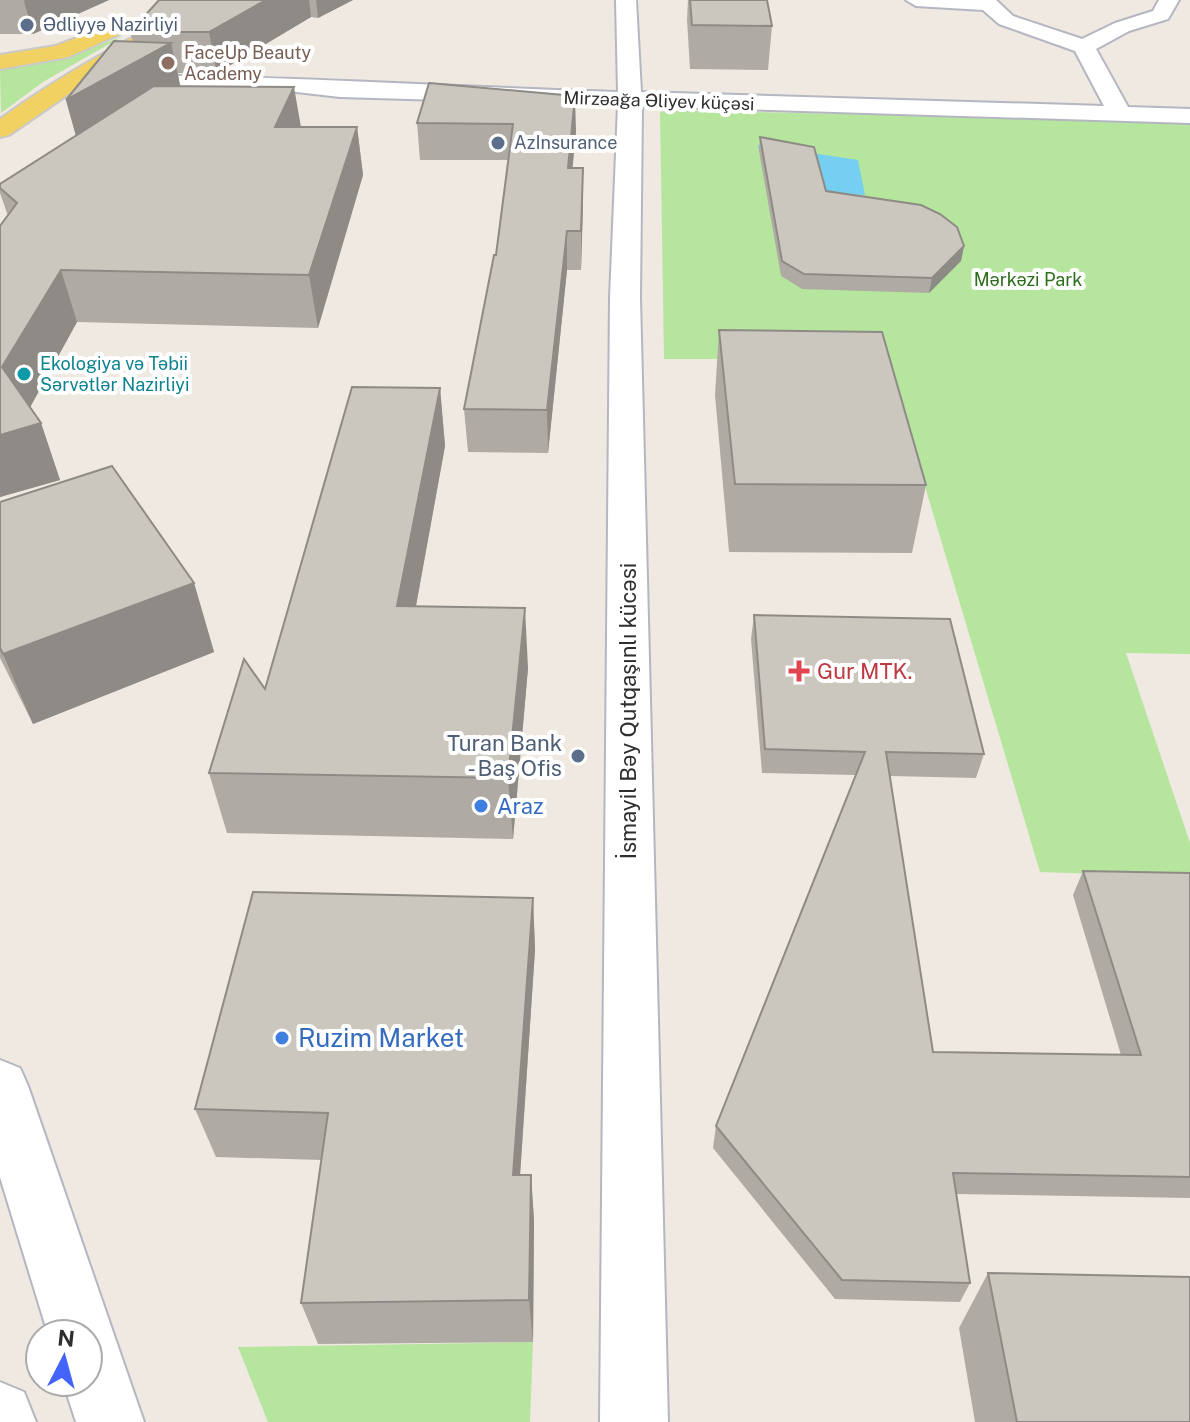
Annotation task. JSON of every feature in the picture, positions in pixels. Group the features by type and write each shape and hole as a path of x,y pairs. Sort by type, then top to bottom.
{"main road":[{"path":"0,62 60,52 181,0"},
{"path":"0,130 86,70 224,0"}],"street":[{"name":"İsmayil Bəy Qutqaşınlı kücəsi","path":"626,0 630,100 625,298 634,1422"},
{"path":"916,0 986,2 1006,20 1084,47 1120,114"},
{"path":"1084,47 1122,27 1161,15 1169,0"},
{"name":"Mirzəağa Əliyev küçəsi","path":"86,70 93,79 126,83 279,83 340,90 1190,116"},
{"path":"0,1086 76,1318"},
{"path":"102,1398 110,1422"},
{"path":"0,1416 2,1422"}],"green space":[{"path":"123,36 43,82 1,113 0,69 69,57"},
{"name":"Mərkəzi Park","path":"660,110 1190,122 1190,654 1126,653 1190,843 1190,877 1040,872 887,359 664,359"},
{"path":"533,1342 530,1422 268,1422 238,1347"}],"water":[{"path":"758,145 858,160 865,195 821,193 759,151"}],"building":[{"path":"159,0 266,0 209,32 130,32"},
{"path":"690,0 767,0 772,26 692,25"},
{"path":"114,41 171,43 66,100"},
{"path":"429,83 575,96 568,168 583,168 581,231 567,231 547,410 464,409 496,255 513,124 417,123"},
{"path":"154,86 294,87 275,127 357,127 309,275 61,270 2,367 41,423 0,435 0,226 17,203 0,188 0,184"},
{"path":"760,137 814,147 826,191 921,205 940,214 957,227 964,246 932,278 804,274 782,261"},
{"path":"719,330 882,332 926,485 735,484"},
{"path":"352,387 440,388 397,606 525,608 508,778 209,773 244,659 265,689"},
{"path":"112,466 194,583 3,654 0,648 0,502"},
{"path":"754,615 950,619 984,754 886,752 933,1052 1141,1055 1083,871 1190,873 1190,1177 953,1173 970,1283 842,1280 716,1126 865,752 765,749"},
{"path":"253,892 533,898 513,1175 531,1175 529,1300 301,1303 328,1113 195,1109"},
{"path":"988,1273 1190,1277 1190,1422 1017,1422"}],"place":[{"name":"Ədliyyə Nazirliyi","path":"27,25"},
{"name":"FaceUp Beauty Academy","path":"168,63"},
{"name":"AzInsurance","path":"498,143"},
{"name":"Ekologiya və Təbii Sərvətlər Nazirliyi","path":"24,374"},
{"name":"Gur MTK.","path":"799,671"},
{"name":"Turan Bank - Baş Ofis","path":"578,756"},
{"name":"Araz","path":"481,806"},
{"name":"Ruzim Market","path":"282,1038"}]}
